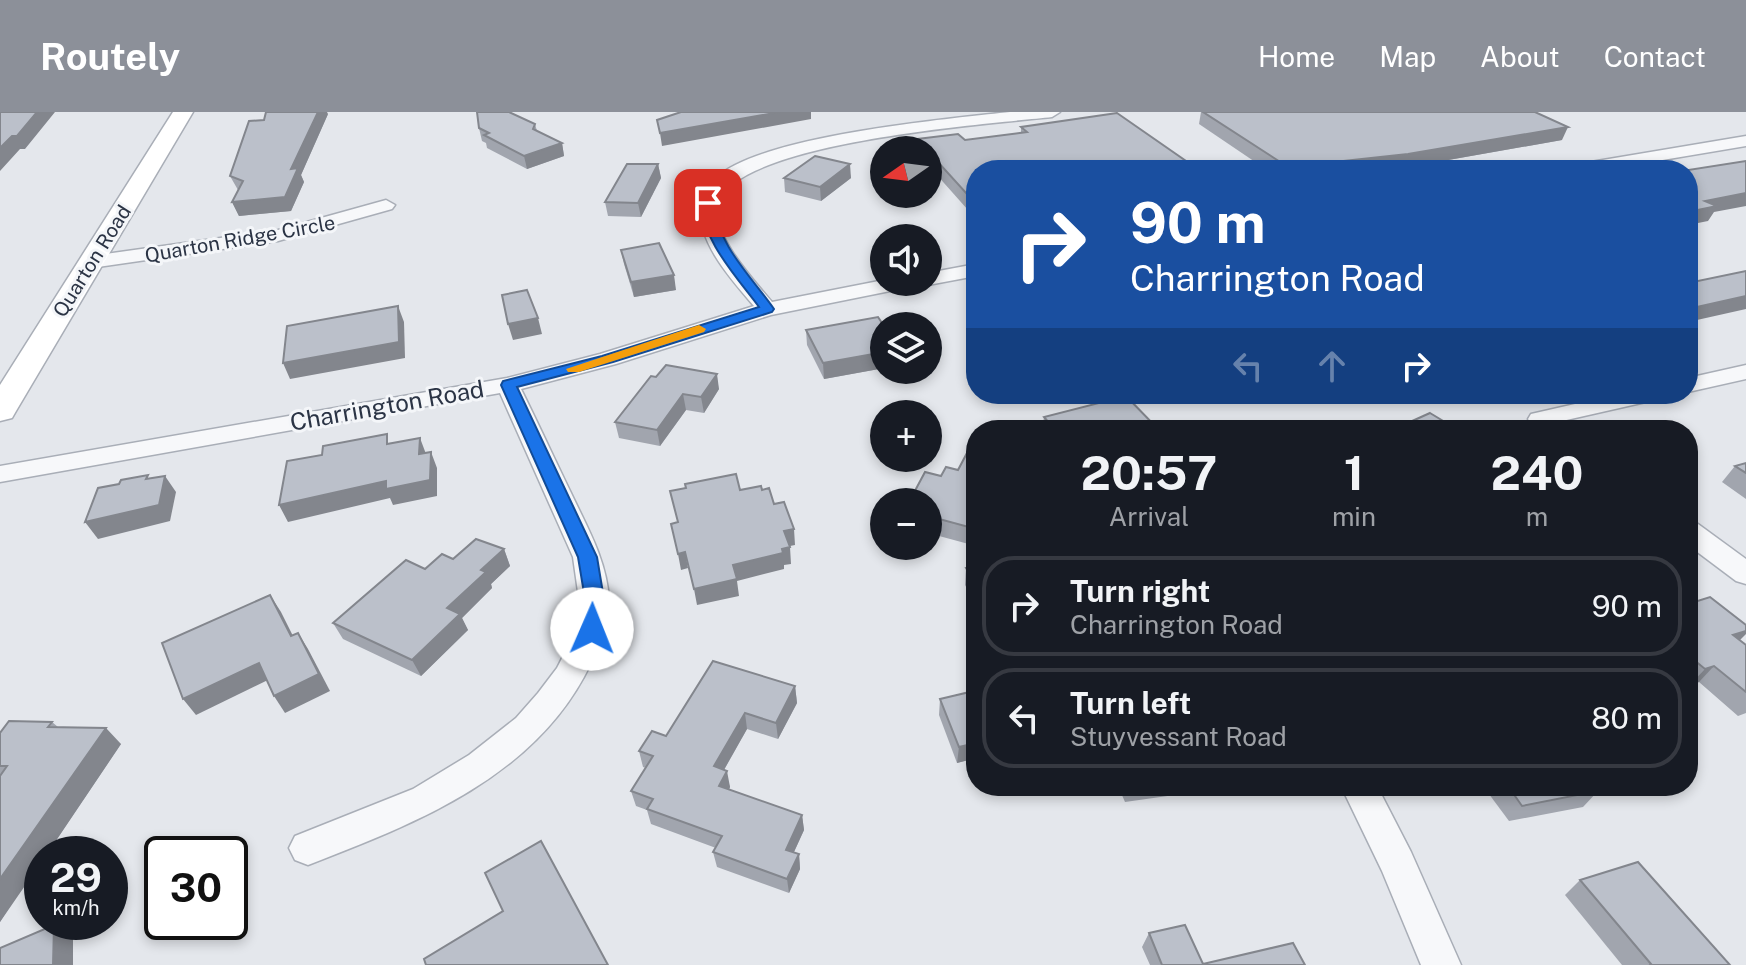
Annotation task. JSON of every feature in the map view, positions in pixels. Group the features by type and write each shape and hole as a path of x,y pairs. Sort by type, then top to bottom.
{"street":[{"name":"Quarton Road","path":"0,411 183,112"},
{"path":"767,309 724,252 709,224 710,194 727,177 760,160 808,145 1052,112"},
{"path":"1633,160 1746,141"},
{"name":"Quarton Ridge Circle","path":"91,262 287,235 341,222 386,205"},
{"path":"942,276 966,272"},
{"name":"Charrington Road","path":"0,474 508,385 608,359 767,309 870,289"},
{"path":"1698,383 1746,372"},
{"path":"308,848 426,800 481,766 528,728 550,702 575,665 592,629 594,599 587,557 508,385"},
{"path":"1561,420 1616,404"},
{"path":"1698,538 1746,574"},
{"path":"1364,796 1398,864 1441,965"}],"building":[{"path":"0,112 37,112 17,136 12,136 0,148"},
{"path":"266,112 318,112 291,169 298,168 285,197 232,202 243,181 230,176 249,121 264,120"},
{"path":"477,112 509,112 535,124 533,129 562,143 524,156 484,135 489,133 479,128"},
{"path":"681,112 780,112 660,133 657,120"},
{"path":"1203,112 1535,112 1568,127 1408,154 1353,160 1277,160"},
{"path":"1117,113 1185,160 966,160 966,193 942,167 942,136 958,134 965,140 1027,132 1021,127"},
{"path":"815,156 850,164 820,187 784,178"},
{"path":"1746,161 1746,193 1705,201 1717,206 1698,210 1698,168"},
{"path":"627,164 658,164 638,203 605,202"},
{"path":"659,243 674,275 631,282 621,250"},
{"path":"1746,271 1746,296 1698,307 1698,281"},
{"path":"527,290 538,318 508,324 502,295"},
{"path":"398,306 399,342 283,363 287,326"},
{"path":"870,318 870,355 823,363 806,330"},
{"path":"666,365 717,374 701,397 683,394 657,430 615,422 651,376 656,377"},
{"path":"1095,404 1134,404 1149,420 1047,420 1044,417"},
{"path":"1430,413 1442,420 1414,420"},
{"path":"387,434 387,444 420,438 419,454 431,452 430,480 386,489 386,481 279,505 287,461 322,455 323,446"},
{"path":"966,455 966,526 942,520 942,488 916,488 925,472 941,476 946,467 958,470"},
{"path":"1746,463 1746,473 1735,466"},
{"path":"736,474 740,490 761,486 762,490 769,488 774,504 784,502 794,529 784,531 790,547 782,549 783,553 733,565 737,579 694,589 685,552 678,554 671,524 678,522 670,491 686,488 685,484"},
{"path":"148,475 146,479 165,476 159,505 85,522 98,488"},
{"path":"476,539 504,549 481,570 486,572 447,608 460,614 412,660 333,623 406,560 425,569 442,554 453,559"},
{"path":"270,595 291,636 298,633 319,674 274,696 259,663 183,699 162,643"},
{"path":"1710,597 1746,625 1746,631 1733,635 1746,645 1746,692 1714,666 1705,669 1698,663 1698,601"},
{"path":"713,661 795,686 776,723 745,713 714,766 727,771 719,786 802,815 786,850 799,854 787,879 713,852 722,836 647,809 653,799 631,791 653,756 639,751 652,731 666,736"},
{"path":"966,693 966,745 959,747 940,699"},
{"path":"9,721 52,722 48,727 106,728 30,836 24,836 24,845 0,879 0,776 7,766 0,766 0,733"},
{"path":"1515,796 1573,796 1522,806"},
{"path":"541,841 608,965 426,965 424,959 503,911 485,873"},
{"path":"1638,862 1730,965 1650,965 1580,880"},
{"path":"1185,925 1203,964 1293,943 1305,965 1162,965 1149,933"},
{"path":"24,938 54,940 53,965 0,965 0,948"}],"slow traffic":[{"path":"574,369 699,329"}],"route":[{"path":"592,629 592,575 581,539 508,385 608,359 767,309 716,238 709,224 708,203"}]}
